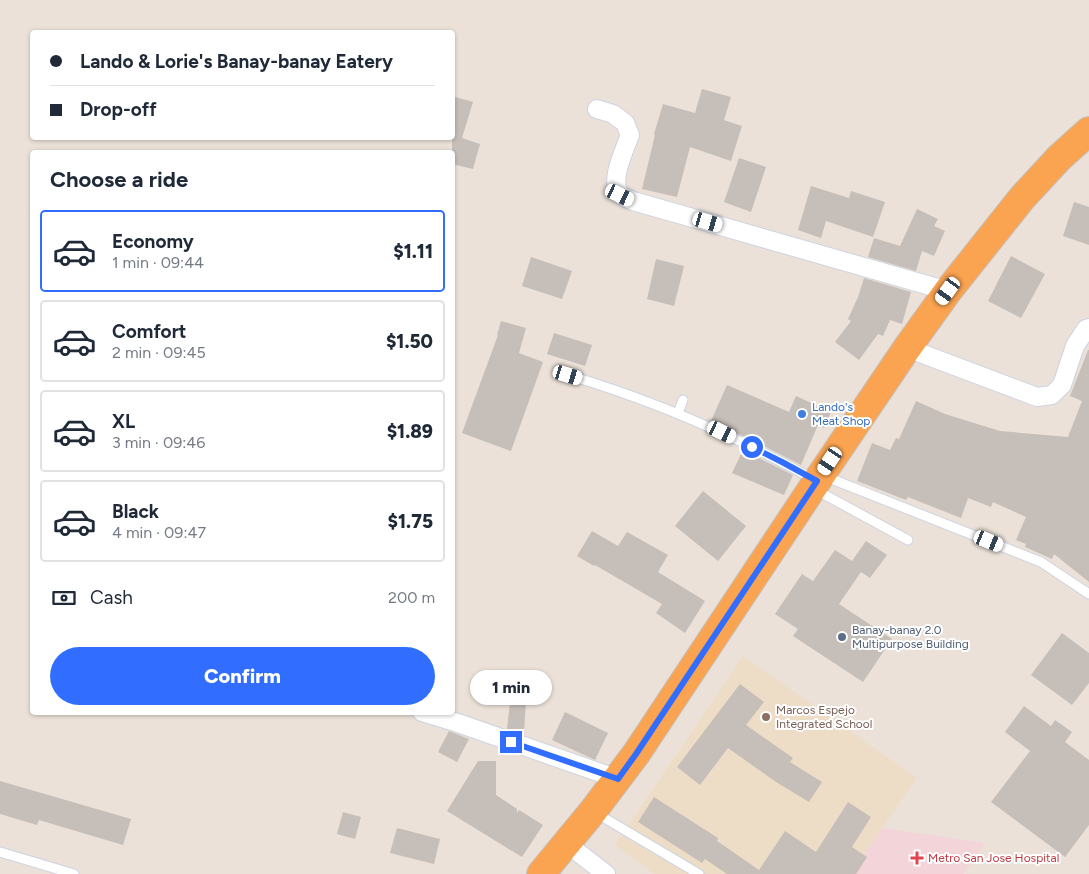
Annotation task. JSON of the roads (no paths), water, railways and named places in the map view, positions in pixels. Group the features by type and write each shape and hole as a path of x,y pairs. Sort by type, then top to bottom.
{"highway":[{"path":"541,874 593,811 636,754 817,481 948,291 1022,198 1059,158 1089,131"}],"street":[{"path":"597,110 613,114 625,123 630,135 616,175 616,186 620,195 632,201 948,291"},
{"path":"907,348 1038,397 1052,395 1062,385 1075,346 1089,328"},
{"path":"432,715 618,779"},
{"path":"566,843 606,874"}],"lane":[{"path":"568,375 678,413 730,436 817,481 908,540"},
{"path":"678,413 683,400"},
{"path":"817,481 1041,562 1089,594"},
{"path":"593,811 699,874"},
{"path":"0,852 74,874"}],"place":[{"name":"Lando's Meat Shop","path":"802,414"},
{"name":"Banay-banay 2.0 Multipurpose Building","path":"842,637"},
{"name":"Marcos Espejo Integrated School","path":"766,717"},
{"name":"Metro San Jose Hospital","path":"917,858"}]}
